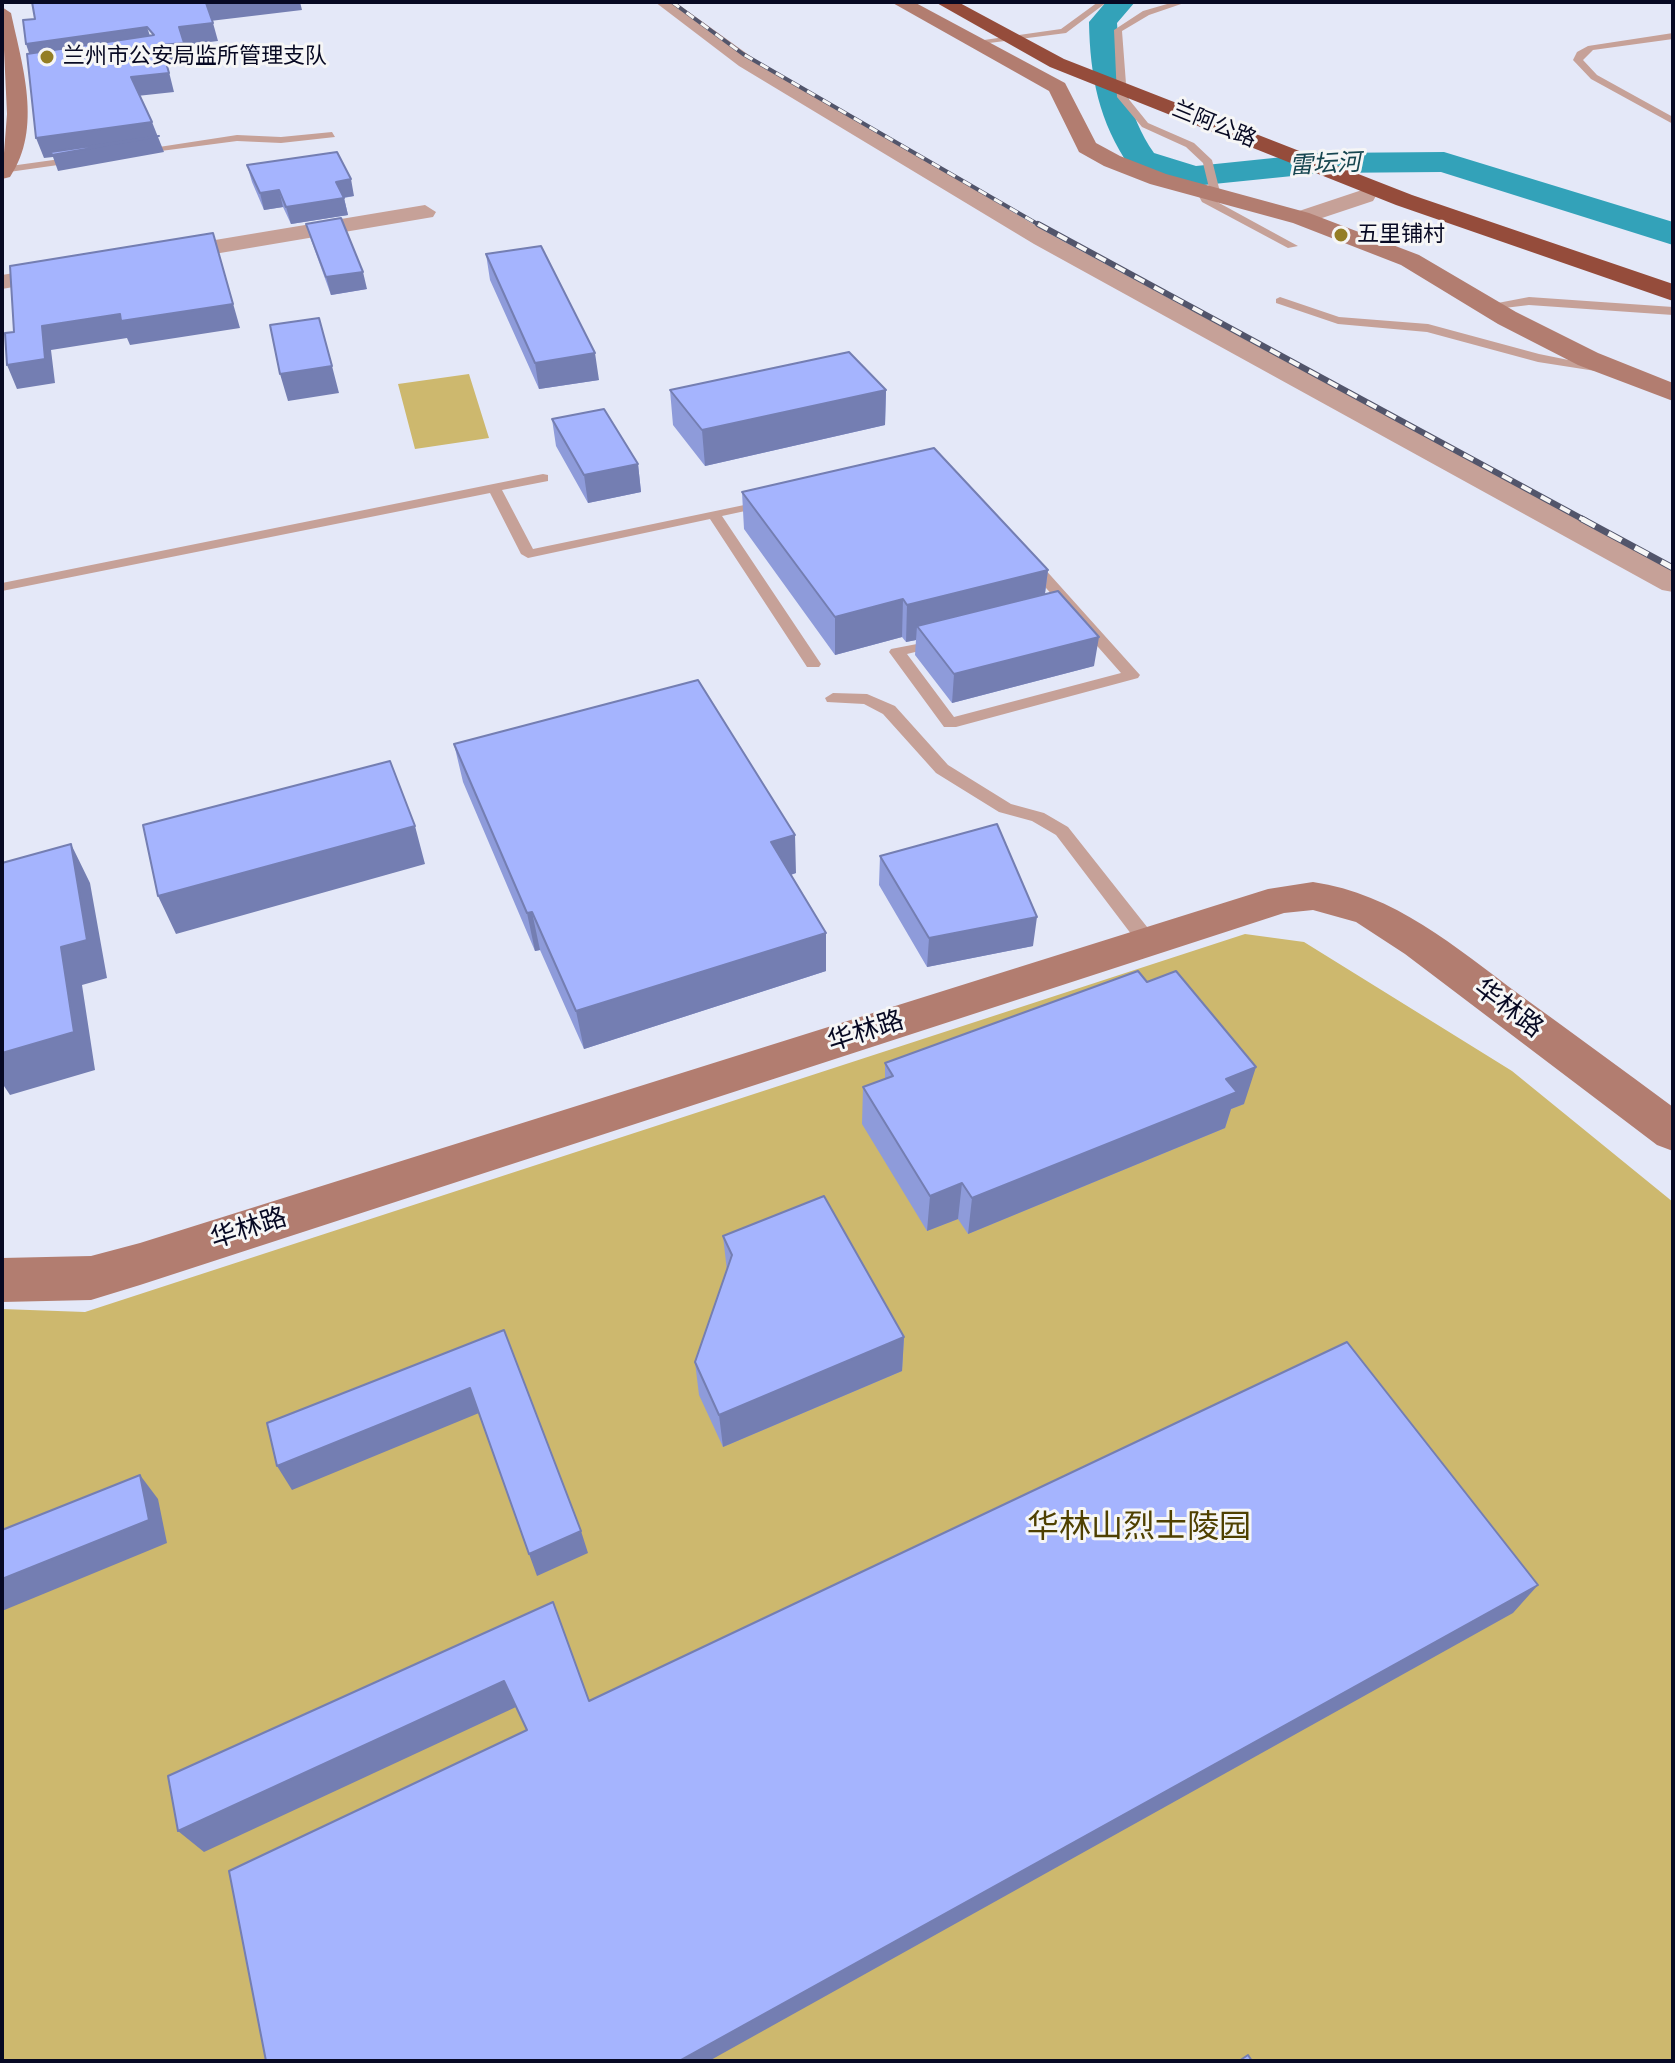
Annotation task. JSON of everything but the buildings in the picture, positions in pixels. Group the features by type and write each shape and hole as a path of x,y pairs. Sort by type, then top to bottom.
{"highway":[{"name":"兰阿公路","path":"944,2 1072,69 1404,200 1670,298"},
{"name":"兰阿公路","path":"969,2 1078,59 1585,238"}],"street":[{"path":"664,2 746,62 1042,239 1673,583"},
{"path":"900,2 1058,87 1087,147 1158,179 1209,183 1410,260 1488,306 1614,370 1673,393"},
{"path":"2,13 19,68 19,112 5,162"},
{"path":"1301,218 1365,196"},
{"path":"143,259 425,212"},
{"path":"2,282 96,266"},
{"name":"华林路","path":"2,1280 91,1278 140,1264 1282,899 1313,896 1345,901 1371,912 1420,943 1673,1132"}],"lane":[{"path":"974,42 1063,31 1103,2"},
{"path":"1183,2 1146,13 1118,30 1122,97 1145,125 1190,145 1208,162 1206,200 1292,246"},
{"path":"1673,36 1591,48 1580,54 1578,60 1594,77 1673,121"},
{"path":"129,152 208,140 332,135"},
{"path":"5,162 98,156"},
{"path":"1488,306 1529,301 1670,298"},
{"path":"1280,301 1338,320 1428,328 1538,358 1614,370"},
{"path":"2,587 543,478"},
{"path":"494,488 528,554 790,497"},
{"path":"714,514 813,664"},
{"path":"956,637 897,652 950,723 1132,675 1065,610 1022,553"},
{"path":"833,698 867,699 889,710 942,769 1005,808 1038,817 1062,831 1148,942"}],"green space":[{"path":"469,374 489,438 415,449 398,384"},
{"name":"华林山烈士陵园","path":"1245,934 1304,942 1512,1071 1673,1202 1673,2061 2,2061 2,1309 85,1312"}],"waterway":[{"name":"雷坛河","path":"1121,2 1103,22 1107,78 1123,128 1142,160 1194,176 1322,163 1444,162 1673,234"}],"railway":[{"path":"672,2 743,54 1041,226"},
{"path":"1038,224 1586,521"},
{"path":"1582,519 1673,568"}],"place":[{"name":"兰州市公安局监所管理支队","path":"47,57"},
{"name":"五里铺村","path":"1341,235"}]}
